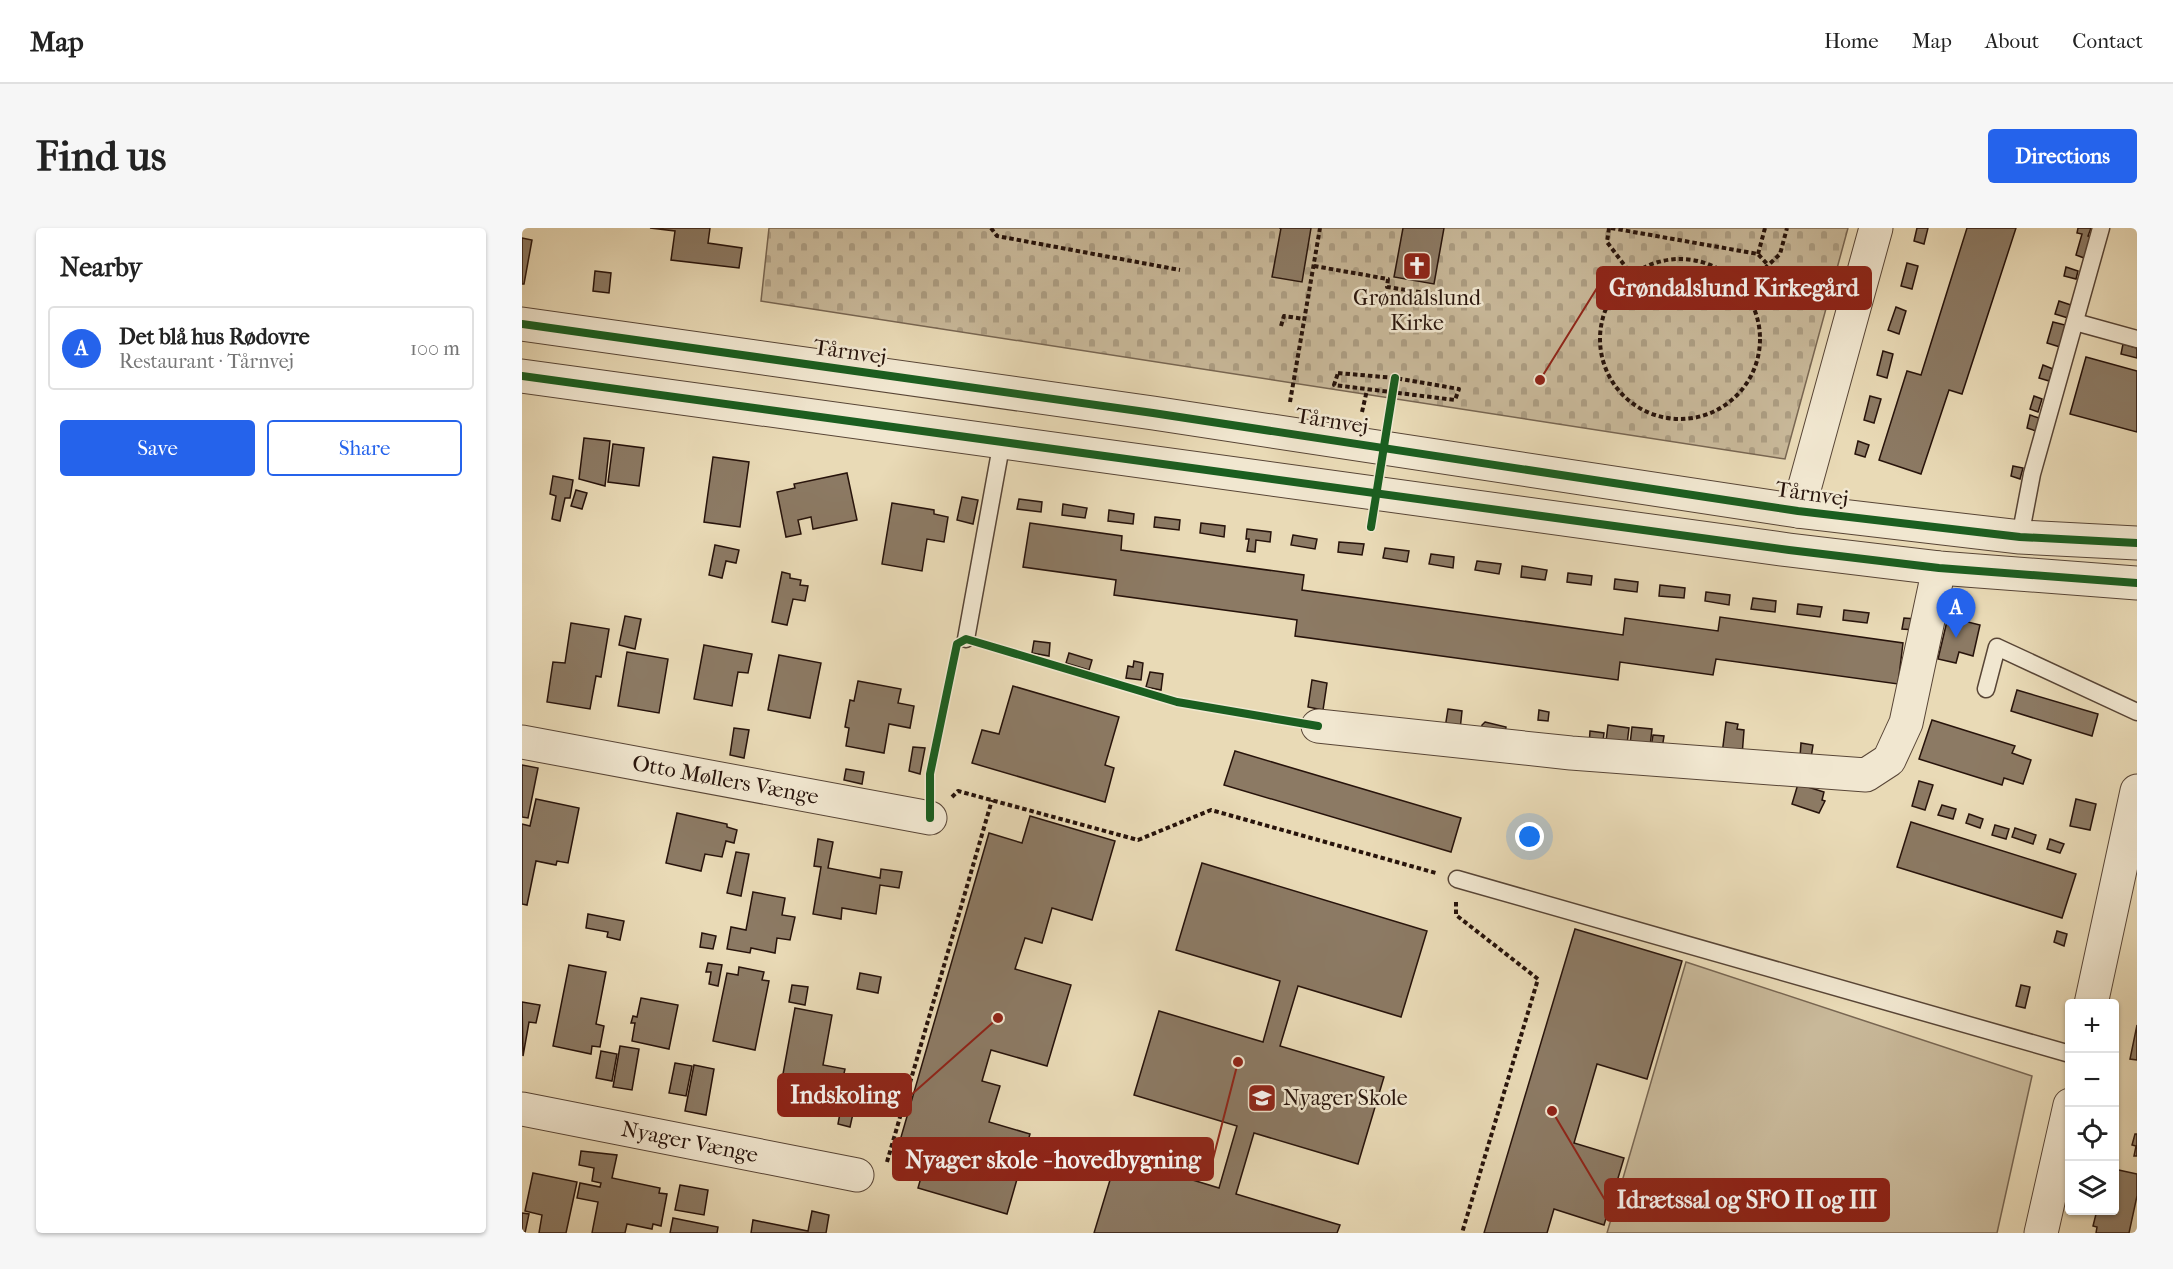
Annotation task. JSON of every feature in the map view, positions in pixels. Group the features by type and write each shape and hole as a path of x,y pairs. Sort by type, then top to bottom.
{"street":[{"path":"1798,511 1876,228"},
{"name":"Tårnvej","path":"522,324 1285,432 1798,511 2020,537 2137,543"},
{"path":"522,376 1789,550 1939,568 2137,584"},
{"path":"1318,726 1571,753 1866,775 1889,760 1905,723 1939,568"},
{"name":"Otto Møllers Vænge","path":"522,742 930,818"},
{"path":"2092,999 2137,791"},
{"path":"2042,1233 2070,1107"},
{"name":"Nyager Vænge","path":"522,1109 857,1175"}],"lane":[{"path":"2020,537 2032,474 2101,228"},
{"path":"2075,322 2137,339"},
{"path":"966,639 1002,441"},
{"path":"1986,689 1997,647 2137,712"},
{"path":"1456,879 2065,1052"}],"path":[{"path":"991,228 997,236 1180,270"},
{"path":"1285,432 1320,228"},
{"path":"1649,298 1606,242 1610,228 1632,230 1758,254 1768,265"},
{"path":"1758,254 1765,228"},
{"path":"1719,307 1742,290 1780,254 1787,228"},
{"path":"1682,258 1708,264 1731,278 1742,290 1749,298 1758,323 1759,350 1750,376 1734,398 1713,412 1688,419 1662,417 1638,407 1618,391 1605,368 1599,343 1602,317 1613,294 1631,275 1655,262 1682,258"},
{"path":"1314,266 1388,279 1387,286 1432,294"},
{"path":"1639,286 1672,274 1687,274 1700,276 1717,285 1730,299"},
{"path":"1281,327 1284,316 1304,319"},
{"path":"1338,373 1395,378 1459,389 1455,400 1334,385 1338,373"},
{"path":"1391,401 1395,378"},
{"path":"930,818 958,791 1138,840 1210,810 1456,879 1456,915 1538,979 1462,1233"},
{"path":"857,1175 883,1175 992,800"}],"green space":[{"path":"769,228 1848,228 1785,459 761,301"},
{"path":"1686,962 2032,1076 1997,1233 1607,1233"}],"building":[{"path":"650,228 710,228 708,243 742,248 739,268 671,260 675,231"},
{"name":"Grøndalslund Kirke","path":"1281,228 1311,228 1302,282 1272,277"},
{"name":"Grøndalslund Kirke","path":"1403,228 1444,228 1434,284 1394,277"},
{"path":"1917,228 1928,228 1924,244 1914,241"},
{"path":"1967,228 2016,228 1962,394 1949,390 1921,474 1879,460 1907,371 1921,375"},
{"path":"2078,228 2091,228 2088,236 2091,237 2084,258 2076,255 2082,234 2077,233"},
{"path":"522,238 532,240 524,284 522,284"},
{"path":"1907,263 1918,266 1912,289 1901,286"},
{"path":"2066,267 2078,271 2076,279 2064,276"},
{"path":"595,271 611,273 609,293 593,291"},
{"path":"2059,301 2071,305 2068,318 2055,314"},
{"path":"1896,307 1906,311 1899,334 1888,330"},
{"path":"2053,322 2065,325 2060,347 2047,343"},
{"path":"2123,344 2137,348 2137,358 2121,354"},
{"path":"1883,351 1893,354 1887,378 1877,375"},
{"path":"2086,357 2137,371 2137,432 2070,414"},
{"path":"2043,365 2053,369 2049,381 2039,378"},
{"path":"1870,396 1881,399 1874,423 1864,420"},
{"path":"2034,396 2042,399 2038,412 2030,409"},
{"path":"2030,415 2039,418 2036,431 2027,428"},
{"path":"584,438 610,441 605,486 579,479"},
{"path":"1858,441 1869,445 1865,457 1855,454"},
{"path":"613,444 644,448 639,486 608,482"},
{"path":"713,457 749,462 740,527 704,522"},
{"path":"2013,466 2023,468 2020,479 2011,476"},
{"path":"847,473 857,520 813,529 811,517 798,520 801,534 786,537 777,492 795,488 794,484"},
{"path":"553,476 573,480 570,498 565,498 560,521 552,519 556,496 550,494"},
{"path":"576,490 587,493 582,509 571,506"},
{"path":"962,497 978,500 973,524 957,520"},
{"path":"1019,499 1042,502 1041,512 1017,509"},
{"path":"892,503 934,510 934,514 948,517 944,542 927,539 922,571 882,564"},
{"path":"1063,504 1087,508 1085,518 1062,515"},
{"path":"1109,510 1134,514 1133,524 1108,521"},
{"path":"1155,517 1180,520 1179,530 1154,527"},
{"path":"1030,523 1122,536 1121,550 1304,575 1302,590 1623,635 1625,618 1718,631 1720,617 1903,643 1898,684 1716,659 1713,675 1620,662 1618,680 1295,636 1297,620 1114,595 1116,580 1023,567"},
{"path":"1201,523 1225,526 1224,537 1200,533"},
{"path":"1247,529 1271,532 1270,542 1256,540 1255,552 1247,551 1249,539 1246,539"},
{"path":"1293,535 1317,539 1315,549 1291,545"},
{"path":"1339,542 1364,544 1362,555 1338,552"},
{"path":"715,545 739,550 736,563 726,561 722,578 709,575"},
{"path":"1385,548 1409,551 1407,562 1383,558"},
{"path":"1431,554 1454,557 1453,568 1429,564"},
{"path":"1477,561 1501,564 1499,574 1475,570"},
{"path":"1522,566 1547,570 1545,580 1521,577"},
{"path":"782,572 790,574 790,578 801,580 800,585 808,586 805,601 793,599 787,625 772,622"},
{"path":"1568,573 1592,576 1591,585 1567,582"},
{"path":"1615,579 1638,582 1637,592 1614,589"},
{"path":"1660,585 1685,588 1684,598 1659,596"},
{"path":"1706,592 1730,595 1729,605 1705,601"},
{"path":"1753,598 1776,601 1775,612 1751,609"},
{"path":"1798,604 1822,607 1820,617 1797,614"},
{"path":"1844,610 1869,613 1867,623 1843,620"},
{"path":"625,616 641,619 635,649 619,645"},
{"path":"1948,617 1980,625 1973,656 1959,652 1956,663 1938,659"},
{"path":"1904,618 1916,619 1915,630 1902,629"},
{"path":"571,623 609,629 601,677 596,676 590,709 547,702 553,662 565,663"},
{"path":"1034,641 1050,643 1049,656 1032,653"},
{"path":"704,645 752,654 748,673 738,672 732,706 694,699"},
{"path":"627,652 668,659 659,713 618,706"},
{"path":"1069,653 1092,660 1089,670 1066,663"},
{"path":"779,655 821,663 810,718 768,710"},
{"path":"1134,661 1143,663 1141,680 1126,678 1128,666 1133,667"},
{"path":"1150,672 1163,674 1161,690 1146,687"},
{"path":"1312,680 1327,683 1323,710 1308,707"},
{"path":"858,681 901,689 898,703 914,706 910,728 889,724 884,753 846,746 849,728 845,727 850,700 854,701"},
{"path":"1013,686 1119,717 1105,765 1114,768 1105,802 972,763 982,730 999,734"},
{"path":"2017,690 2098,714 2092,736 2011,711"},
{"path":"1448,709 1462,711 1460,730 1445,728"},
{"path":"1539,710 1549,712 1548,721 1538,720"},
{"path":"1932,720 2015,746 2012,753 2031,760 2023,784 2004,778 2002,785 1919,759"},
{"path":"1485,722 1506,727 1504,738 1481,730"},
{"path":"1726,722 1738,724 1737,729 1744,730 1742,756 1722,754"},
{"path":"1608,725 1629,728 1626,752 1605,749"},
{"path":"1632,727 1652,729 1649,755 1629,753"},
{"path":"734,728 749,730 744,758 730,755"},
{"path":"1590,731 1604,733 1602,748 1589,746"},
{"path":"1653,735 1664,736 1661,755 1650,754"},
{"path":"1801,743 1813,745 1811,758 1800,757"},
{"path":"913,747 925,748 920,774 909,771"},
{"path":"1235,751 1461,818 1451,852 1224,785"},
{"path":"522,765 538,768 528,818 522,817"},
{"path":"846,769 864,772 862,784 844,780"},
{"path":"1919,781 1933,785 1925,810 1912,806"},
{"path":"1798,784 1824,792 1822,800 1825,801 1819,813 1792,804"},
{"path":"536,799 579,808 568,863 557,861 556,865 536,861 527,905 522,904 522,824 530,826"},
{"path":"2076,799 2096,804 2090,830 2070,826"},
{"path":"1942,805 1956,809 1953,819 1938,815"},
{"path":"677,813 727,824 727,827 737,830 734,843 726,841 722,857 705,854 701,871 666,863"},
{"path":"1969,814 1983,819 1980,828 1966,823"},
{"path":"1030,816 1115,841 1092,920 1052,908 1042,943 1025,938 1015,969 1071,985 1047,1066 991,1050 982,1081 1000,1086 989,1122 1030,1134 1007,1214 918,1188 926,1160 897,1151 989,833 1022,843"},
{"path":"1911,822 2076,874 2062,918 1897,867"},
{"path":"1995,825 2009,829 2006,839 1992,835"},
{"path":"2015,828 2036,835 2033,844 2012,837"},
{"path":"818,839 833,842 828,868 880,878 881,869 902,872 899,888 880,885 876,914 842,908 841,919 813,914 821,867 814,866"},
{"path":"2050,839 2064,844 2060,853 2047,849"},
{"path":"736,852 749,854 741,896 727,893"},
{"path":"1202,863 1427,931 1401,1017 1298,986 1280,1046 1384,1077 1358,1164 1254,1133 1236,1194 1340,1225 1337,1233 1094,1233 1117,1157 1219,1188 1237,1126 1134,1095 1159,1011 1263,1042 1280,981 1176,950"},
{"path":"753,892 785,898 782,915 795,917 790,940 777,938 775,953 751,948 750,953 727,949 731,927 746,930"},
{"path":"588,914 624,921 620,940 607,937 608,932 586,928"},
{"path":"1575,929 1682,961 1647,1079 1597,1064 1574,1143 1624,1158 1604,1225 1554,1209 1547,1233 1484,1233"},
{"path":"2057,931 2067,934 2064,946 2054,942"},
{"path":"702,933 716,936 713,949 700,947"},
{"path":"708,963 722,965 718,986 709,984 711,972 706,972"},
{"path":"569,965 606,972 596,1024 604,1026 600,1047 592,1046 591,1054 553,1046"},
{"path":"739,967 764,972 762,980 769,981 755,1050 713,1041 727,973 738,975"},
{"path":"860,973 881,977 878,993 857,989"},
{"path":"792,985 808,987 805,1005 789,1002"},
{"path":"2021,985 2030,987 2025,1008 2016,1006"},
{"path":"641,998 678,1005 669,1049 632,1041 635,1023 631,1023 633,1016 637,1017"},
{"path":"522,1002 540,1005 536,1023 529,1022 523,1056"},
{"path":"795,1008 832,1015 823,1065 845,1069 839,1096 781,1085"},
{"path":"2137,1025 2137,1060 2130,1059"},
{"path":"620,1046 639,1049 632,1090 613,1087"},
{"path":"601,1051 617,1054 612,1081 596,1078"},
{"path":"675,1063 692,1066 686,1096 669,1093"},
{"path":"694,1065 714,1069 706,1115 685,1111"},
{"path":"843,1097 856,1100 850,1127 838,1124"},
{"path":"2135,1134 2137,1134 2137,1156 2134,1156 2136,1146 2132,1145"},
{"path":"581,1151 617,1155 612,1178 660,1188 659,1193 667,1194 661,1226 653,1224 652,1229 627,1224 625,1233 592,1233 598,1202 577,1198 580,1183 600,1187 601,1183 592,1181 594,1168 579,1165"},
{"path":"2119,1170 2137,1174 2137,1196 2129,1233 2096,1233 2097,1227 2093,1226 2096,1215 2119,1215"},
{"path":"533,1173 577,1182 566,1233 539,1233 542,1215 525,1211"},
{"path":"680,1185 708,1190 704,1215 675,1210"},
{"path":"812,1211 829,1215 826,1233 751,1233 753,1220 808,1231"},
{"path":"522,1213 529,1214 525,1233 522,1233"},
{"path":"673,1218 718,1227 717,1233 670,1233"}],"cycle path":[{"path":"522,324 1153,413 1798,511 2020,537 2137,543"},
{"path":"522,376 1789,550 1939,568 2137,583"},
{"path":"1371,527 1395,378"},
{"path":"930,818 930,774 957,644 966,639 1177,702 1318,726"}],"place":[{"name":"Grøndalslund Kirke","path":"1417,266"},
{"name":"Grøndalslund Kirkegård","path":"1540,380"},
{"name":"Det blå hus Rødovre","path":"1956,638"},
{"name":"Indskoling","path":"998,1018"},
{"name":"Nyager skole - hovedbygning","path":"1238,1062"},
{"name":"Nyager Skole","path":"1262,1098"},
{"name":"Idrætssal og SFO II og III","path":"1552,1111"}]}
